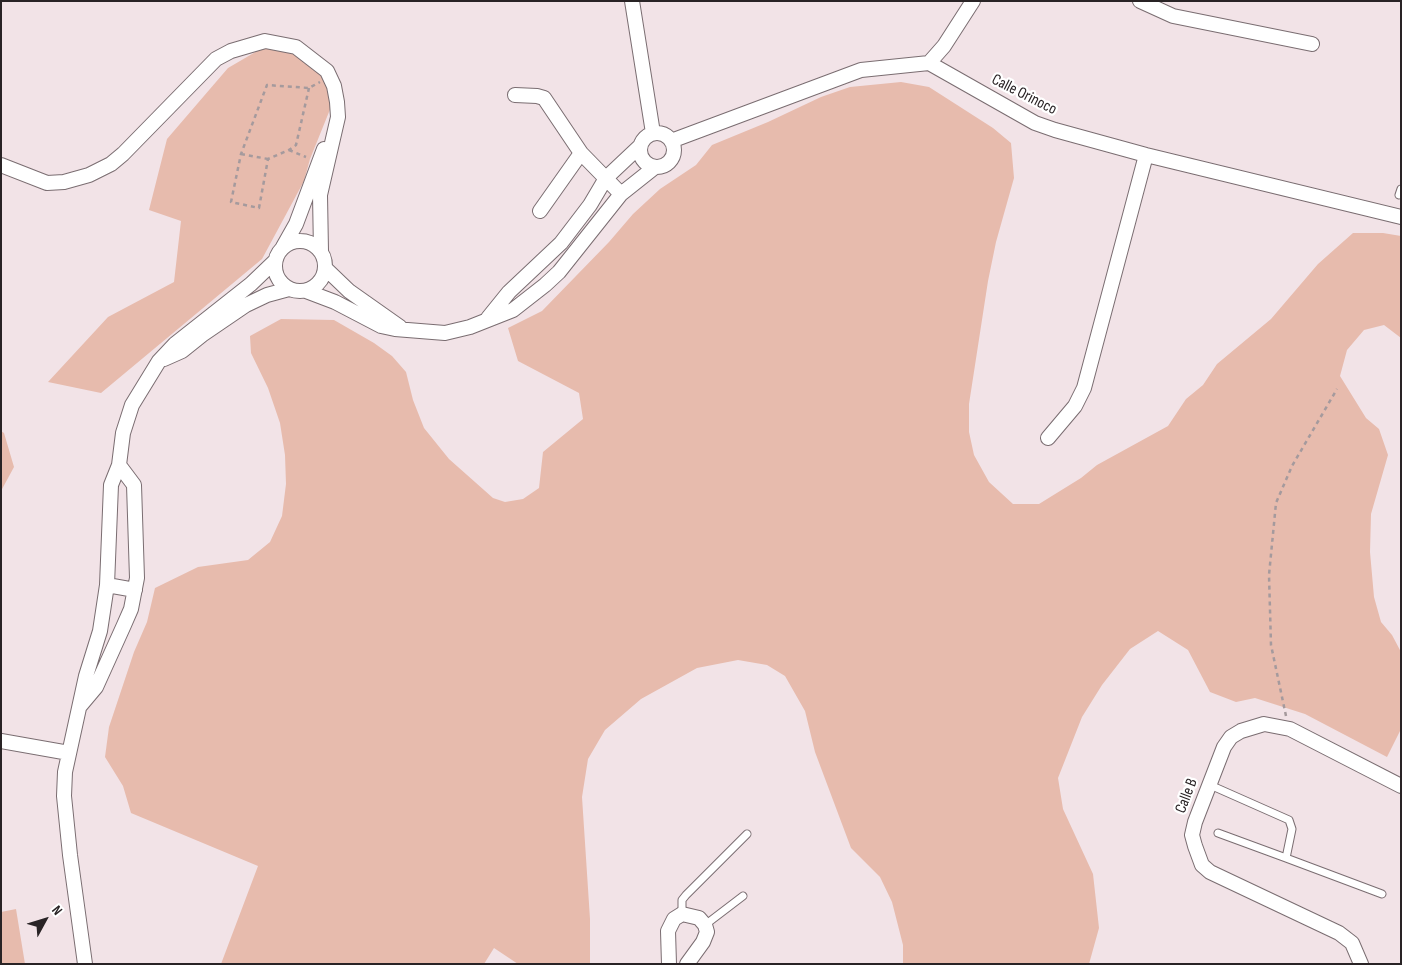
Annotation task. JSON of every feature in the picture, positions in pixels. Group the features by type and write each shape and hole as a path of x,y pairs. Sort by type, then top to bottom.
{"street":[{"path":"632,1 653,133"},
{"path":"671,141 861,70 929,63 944,46 973,1"},
{"path":"1140,1 1173,16 1312,44"},
{"path":"1,165 47,182 64,182 100,171 123,154 216,60 231,51 264,41 296,47 327,70 334,86 338,110 320,195 321,250 325,268 320,282 306,291"},
{"name":"Calle Orinoco","path":"929,63 1035,123 1146,155 1401,217"},
{"path":"515,95 544,98 581,153 621,194"},
{"path":"84,964 64,796 70,749 100,630 107,585 111,485 119,465 123,433 132,404 159,361 175,344 251,284 275,261 296,224 319,162 334,133"},
{"path":"159,361 182,351 246,305 267,294 289,289 306,291 335,302 382,326 445,334 464,329 488,318 513,310 559,272 621,194 655,167 670,161 674,152 671,141 661,134 653,133 645,138 640,146 606,178 590,205 561,243 509,292 488,318"},
{"path":"640,146 643,160 655,167"},
{"path":"540,211 581,153"},
{"path":"1048,438 1075,406 1084,388 1146,155"},
{"path":"283,247 290,242 306,241 321,250"},
{"path":"275,261 277,276 289,289"},
{"path":"325,268 357,296 405,330"},
{"path":"532,270 534,281 545,285"},
{"path":"80,706 96,687 131,609 135,590 138,559 134,485 119,465"},
{"path":"107,585 135,590"},
{"name":"Calle B","path":"1361,964 1352,943 1339,933 1210,872 1202,865 1192,835 1224,747 1231,737 1246,729 1264,724 1290,729 1401,786"},
{"path":"1,741 28,744 38,740 70,749"},
{"path":"669,964 668,931 674,919 682,914 699,918 705,925 707,932 703,942 687,964"}],"lane":[{"path":"1210,785 1288,820 1292,824 1292,829 1286,858"},
{"path":"1218,833 1382,894"},
{"path":"682,914 682,900 686,895 747,834"},
{"path":"705,925 743,896"}],"path":[{"path":"268,159 259,208 231,202 241,154 267,85 310,88 330,77"},
{"path":"241,154 268,159 296,145 310,88"},
{"path":"289,150 319,162"},
{"path":"1290,729 1274,668 1271,645 1269,575 1276,503 1292,466 1337,389"}],"shaded area":[{"path":"264,47 289,49 316,66 329,86 331,107 310,159 304,181 262,259 101,393 48,382 108,317 174,282 181,221 149,210 167,139 228,68"},
{"path":"901,82 929,87 993,128 1011,143 1014,178 996,242 988,281 969,404 969,432 974,455 989,482 1013,504 1039,504 1081,478 1097,465 1168,426 1186,399 1203,385 1217,364 1271,319 1318,264 1353,233 1383,233 1401,236 1401,338 1384,325 1364,330 1347,350 1340,376 1366,418 1379,429 1388,455 1371,514 1370,552 1374,597 1381,622 1392,635 1401,652 1401,729 1387,757 1305,714 1255,698 1236,702 1210,692 1188,650 1158,631 1130,649 1102,685 1082,717 1058,778 1063,809 1093,874 1099,928 1089,964 903,964 903,945 892,902 880,877 851,848 815,752 805,711 785,676 767,665 738,660 697,668 641,699 605,730 588,759 582,797 590,919 590,964 518,964 494,948 484,964 221,964 258,866 131,813 123,786 105,757 109,727 134,652 147,622 155,588 198,567 248,560 270,542 282,516 286,484 285,455 280,423 268,388 251,353 250,336 281,319 334,320 374,343 392,356 406,372 413,400 424,428 449,459 493,498 505,502 523,499 539,488 543,452 583,419 579,393 518,361 508,328 542,311 609,242 633,214 660,189 696,165 712,145 768,122 821,97 850,87"},
{"path":"1,431 4,433 14,467 1,491"},
{"path":"16,909 25,964 1,964 1,912"}]}
